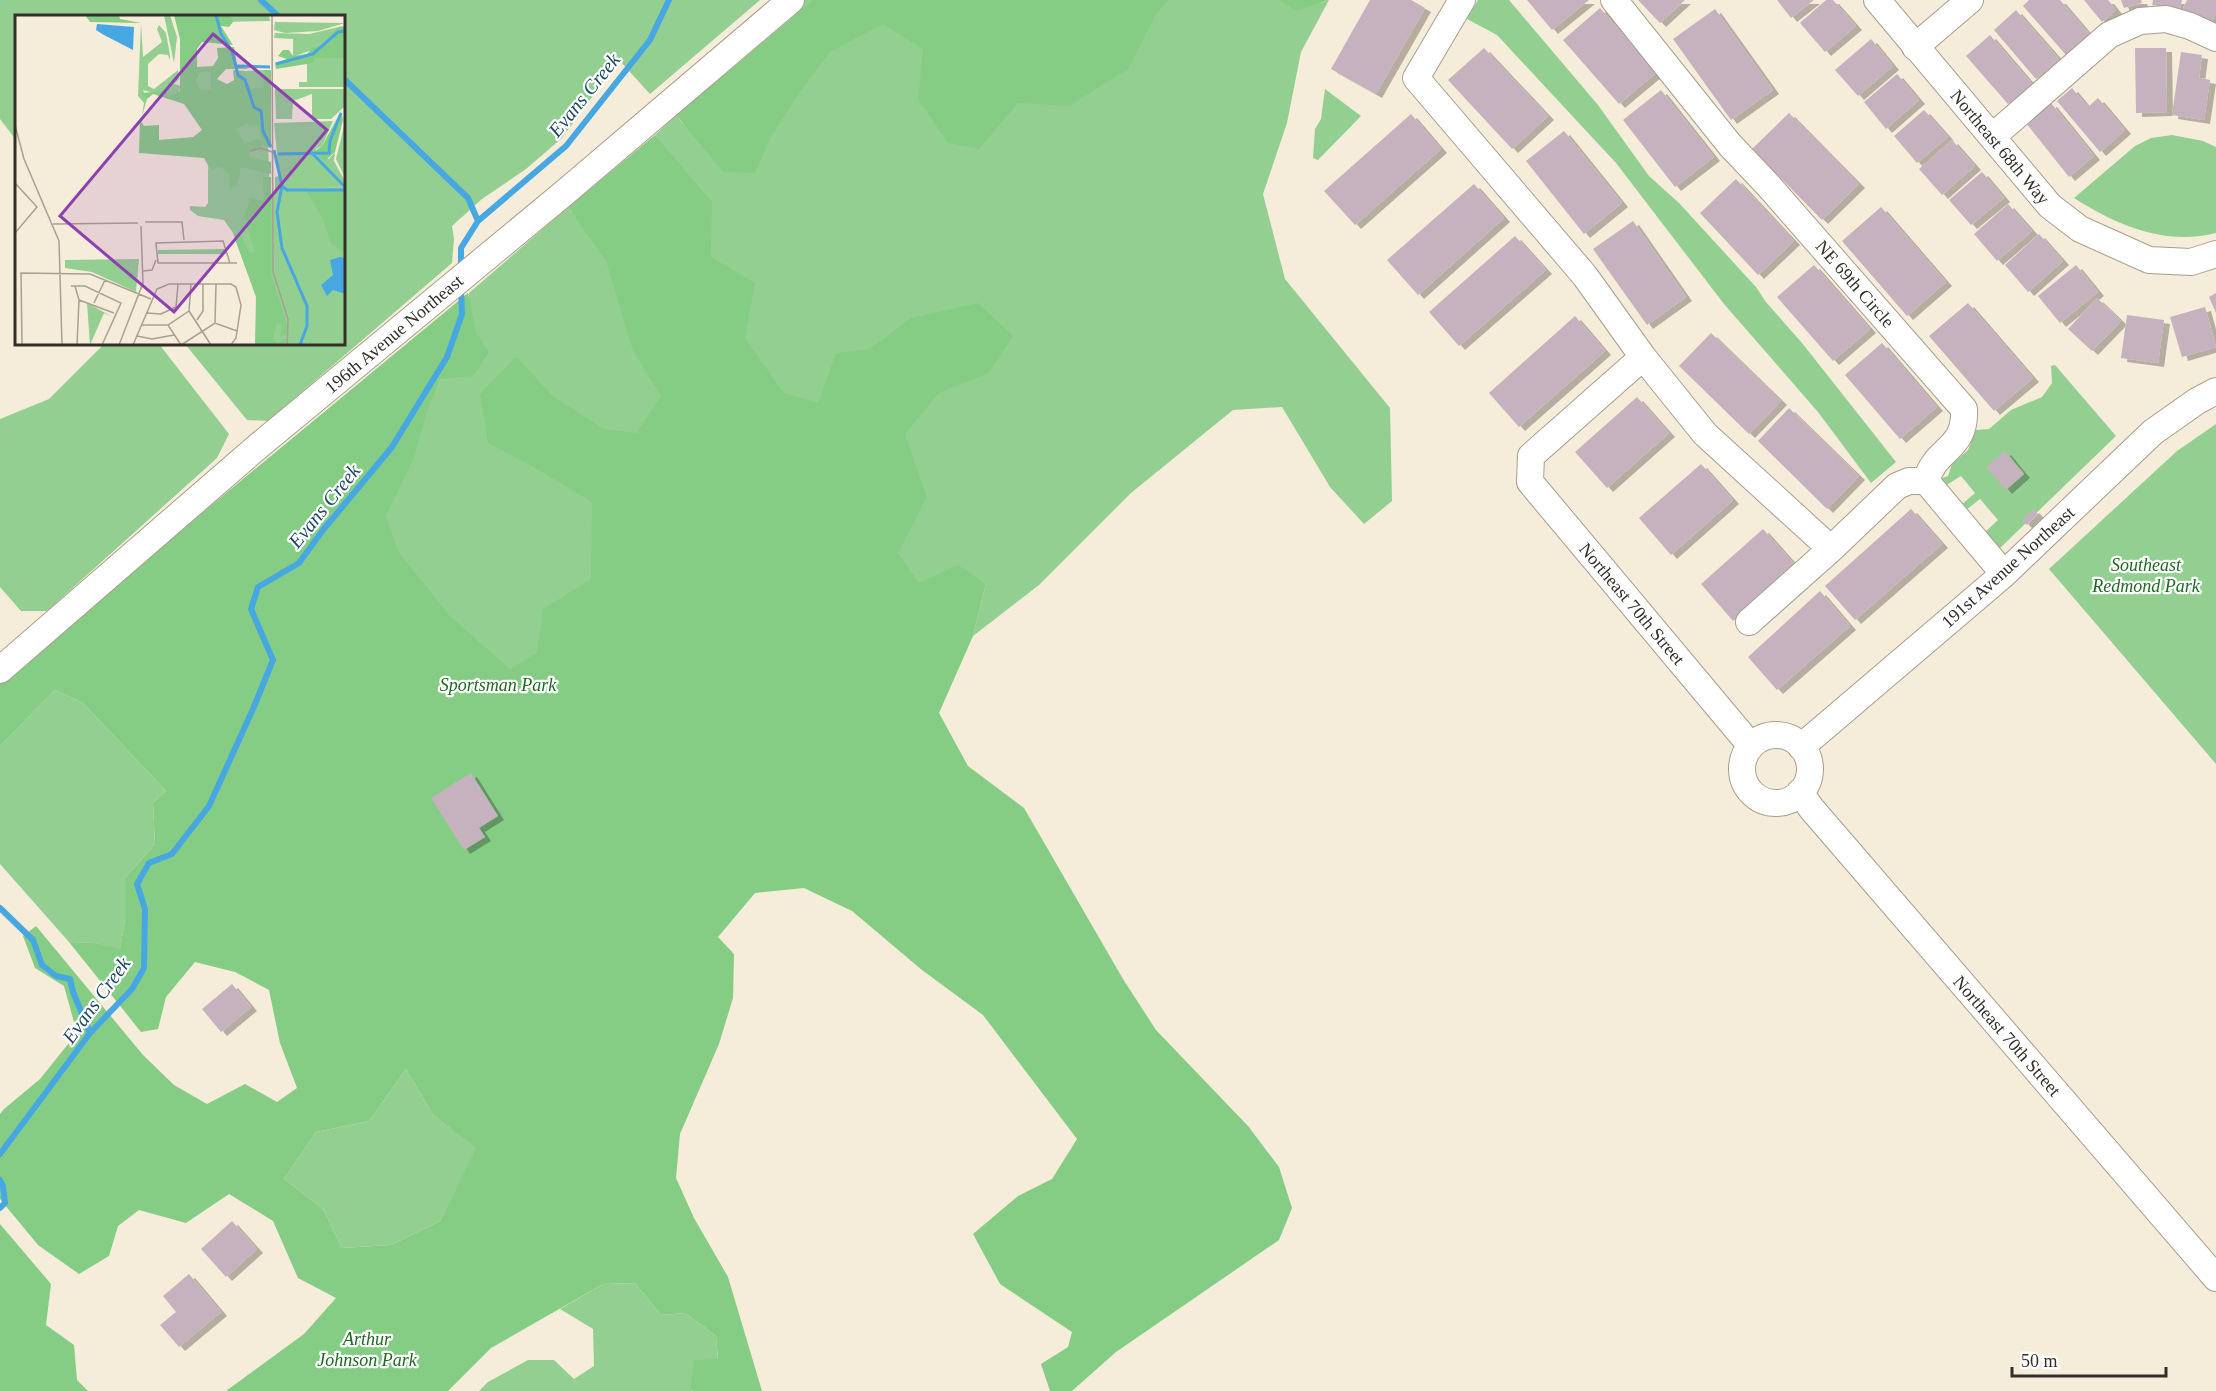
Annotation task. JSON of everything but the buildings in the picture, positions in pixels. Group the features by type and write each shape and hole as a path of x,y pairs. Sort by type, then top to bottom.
{"street":[{"name":"196th Avenue Northeast","path":"0,670 256,448 791,0"},
{"path":"1462,0 1416,78 1585,276 1643,357 1705,435 1831,549"},
{"name":"NE 69th Circle","path":"1614,0 1730,145 1767,184 1964,409 1965,425 1958,440 1934,462 1926,481"},
{"name":"Northeast 68th Way","path":"1877,0 2050,206 2080,230 2149,260 2191,262 2216,254"},
{"path":"1915,47 1970,0"},
{"path":"1992,137 2109,35 2139,21 2166,19 2190,26 2216,38"},
{"name":"Northeast 70th Street","path":"1643,357 1531,456 1530,482 1751,746"},
{"name":"191st Avenue Northeast","path":"1801,747 2004,574 2153,432 2197,401 2216,391"},
{"path":"1749,622 1897,486 1909,481 1926,481 2004,574"},
{"path":"1776,735 1794,740 1801,747 1806,753 1810,770 1805,786 1793,798 1774,803 1756,797 1749,790 1742,772 1742,763 1751,746 1767,736 1776,735"},
{"name":"Northeast 70th Street","path":"1800,792 1811,808 1917,932 2216,1278"}],"green space":[{"path":"0,0 760,0 650,94 619,60 562,138 526,169 482,199 452,226 454,239 452,263 268,421 247,420 186,345 345,345 345,15 15,15 15,139 0,119"},
{"name":"Sportsman Park","path":"783,0 1321,0 1321,3 1329,0 1301,52 1287,123 1263,194 1285,279 1390,408 1392,501 1364,524 1330,487 1282,407 1233,410 1131,493 1039,585 973,636 986,583 971,574 509,1179 41,645 469,297 469,293 568,207 572,213 660,142 655,135 676,115 683,124 804,25"},
{"path":"813,0 1169,0 1156,14 1128,69 1069,106 1018,103 979,149 948,143 918,99 923,49 883,24 830,52 800,92 771,137 755,173 723,172 676,115"},
{"path":"1279,0 1329,0 1296,11"},
{"path":"1478,0 1509,0 1598,105 1649,176 1679,203 1756,287 1896,462 1871,483 1818,412 1724,304 1616,163 1497,35 1467,19"},
{"path":"1325,89 1361,116 1318,160 1313,158 1315,129 1321,119"},
{"name":"Arthur Johnson Park","path":"655,135 712,202 711,257 755,283 745,338 784,393 818,403 836,353 870,349 911,318 978,303 1013,336 989,373 939,393 905,434 927,497 898,553 919,583 958,565 986,583 973,636 939,713 968,766 1024,808 1123,979 1156,1030 1248,1126 1279,1167 1292,1208 1279,1240 1116,1352 1072,1391 1050,1391 1041,1364 1068,1347 1072,1332 1000,1284 973,1234 1018,1196 1052,1179 1077,1139 983,1015 922,970 852,911 804,888 755,893 718,937 734,954 733,998 719,1044 680,1134 676,1178 694,1218 728,1277 762,1391 693,1391 690,1388 694,1360 718,1359 716,1336 685,1313 661,1315 635,1283 603,1284 491,1348 448,1391 226,1391 304,1334 336,1298 298,1278 273,1221 229,1194 186,1223 139,1210 118,1226 109,1256 79,1274 38,1245 0,1199 0,1114 40,1079 77,1033 64,986 35,968 23,936 36,926 143,1055 174,1085 207,1104 245,1084 277,1102 297,1088 280,1043 269,990 235,972 195,962 166,997 158,1029 141,1032 69,942 95,943 120,949 125,920 125,878 155,844 153,803 166,791 83,703 55,690 0,746 0,680 468,293 476,332 489,352 473,376 440,379 427,412 413,460 386,516 398,551 449,615 510,669 537,653 543,609 591,579 592,502 488,443 480,394 516,357 554,397 604,429 636,433 661,396 633,351 606,261 568,207","holes":["406,1069 433,1115 476,1148 440,1221 391,1245 342,1248 323,1209 284,1179 316,1132 369,1121"]},
{"path":"2172,135 2203,141 2216,147 2216,233 2178,237 2142,231 2107,217 2074,198 2135,146 2151,138"},
{"path":"103,345 160,345 229,434 217,458 47,611 21,611 0,587 0,419 49,399"},
{"path":"2055,365 2116,436 1998,550 1984,533 1998,520 1980,499 1966,510 1961,505 1975,493 1961,476 1945,486 1942,478 1948,476 1952,464 1968,450 1976,430 1989,429 2011,410 2042,397 2052,383 2051,366"},
{"name":"Southeast Redmond Park","path":"2216,424 2216,764 2049,569 2177,451"},
{"path":"55,690 83,703 166,791 153,803 155,844 125,878 125,920 120,950 95,943 69,942 0,864 0,746"},
{"path":"406,1069 433,1115 477,1148 440,1221 391,1245 342,1248 323,1209 284,1179 316,1132 369,1121"},
{"path":"0,1224 51,1284 46,1325 74,1345 77,1380 88,1391 0,1391"},
{"path":"635,1283 661,1315 685,1313 716,1336 718,1360 690,1388 693,1391 479,1391 488,1382 528,1360 554,1360 574,1379 594,1366 593,1329 560,1309 603,1284"}],"waterway":[{"path":"261,0 277,15"},
{"name":"Evans Creek","path":"461,268 461,248 478,221 566,146 650,40 669,0"},
{"path":"345,80 468,198 478,221"},
{"name":"Evans Creek","path":"0,1154 90,1033 132,989 144,968 145,909 137,884 149,863 172,854 209,806 273,660 251,609 258,587 299,563 323,530 392,447 447,357 462,314 461,288"},
{"path":"0,908 33,940 42,965 56,976 70,979 90,1033"},
{"name":"Evans Creek","path":"0,1180 5,1203 0,1208"}]}
